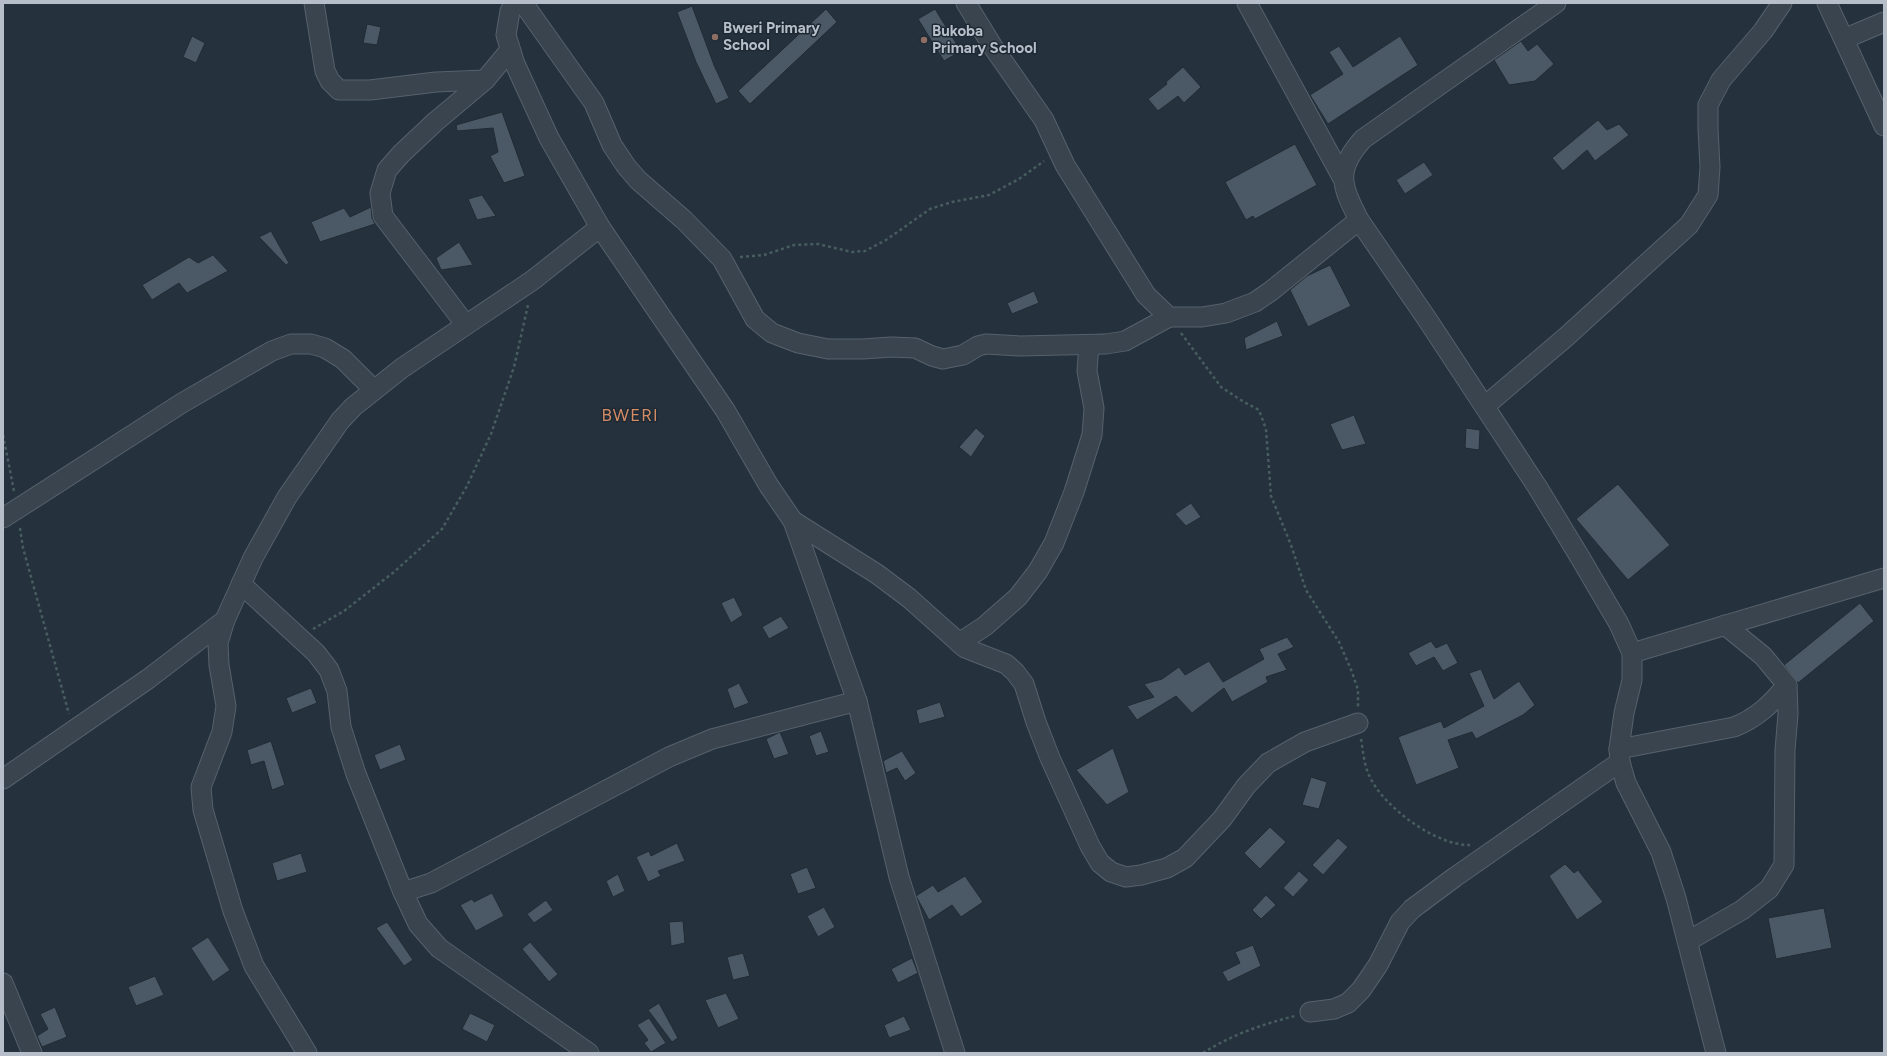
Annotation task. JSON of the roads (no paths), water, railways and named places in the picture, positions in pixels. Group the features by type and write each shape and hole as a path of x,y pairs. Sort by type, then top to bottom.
{"street":[{"path":"314,3 325,71 330,81 339,90 370,90 436,82 485,80"},
{"path":"516,3 510,11 506,35 515,64 550,138 600,227 725,410 769,486 793,521 857,701 899,877 955,1053"},
{"path":"524,3 594,103 612,145 626,166 638,180 684,220 722,259 756,319 772,333 798,343 828,349 863,350 891,347 915,348 932,356 943,359 962,355 978,346 986,344 1020,346 1106,344 1125,341 1169,317 1202,317 1226,313 1255,302 1271,291 1359,220"},
{"path":"966,3 993,47 1044,120 1058,151 1146,295 1169,317"},
{"path":"1247,3 1342,177 1350,203 1359,220 1485,406 1581,559 1619,624 1632,653 1632,680 1624,713 1620,756 1626,783 1661,852 1676,898 1716,1053"},
{"path":"1342,177 1350,154 1363,139 1556,3"},
{"path":"1485,406 1566,337 1689,225 1708,195 1710,167 1708,105 1721,80 1763,31 1782,3"},
{"path":"1827,3 1884,126"},
{"path":"1844,39 1884,22"},
{"path":"466,324 383,216 380,193 387,170 401,154 435,122 485,80 510,50"},
{"path":"307,1053 254,966 233,911 203,810 201,787 222,732 226,706 219,665 218,643 225,620 253,558 287,497 340,421 374,390 402,368 533,280 600,227"},
{"path":"10,514 182,403 272,351 291,344 311,344 325,348 343,359 374,390"},
{"path":"959,642 997,616 1018,597 1038,571 1054,543 1074,492 1092,435 1094,408 1087,370 1089,344"},
{"path":"793,521 877,574 909,598 965,648 1006,664 1024,684 1036,722 1050,758 1090,846 1100,863 1111,872 1126,877 1141,875 1167,868 1185,858 1222,819 1246,786 1268,763 1305,742 1358,723"},
{"path":"1632,653 1884,578"},
{"path":"241,584 299,637 320,658 328,670 337,691 341,727 356,774 418,924 439,948 589,1053"},
{"path":"3,779 148,679 225,620"},
{"path":"1688,941 1742,910 1769,889 1784,866 1785,750 1788,714 1787,685 1763,656 1725,625"},
{"path":"1310,1012 1334,1009 1348,1003 1361,990 1378,965 1400,922 1412,909 1620,756 1734,727 1750,720 1763,711 1787,685"},
{"path":"404,892 431,883 669,757 712,739 857,701"},
{"path":"3,983 32,1053"}],"place":[{"name":"Bweri Primary School","path":"715,37"},
{"name":"Bukoba Primary School","path":"924,40"}],"district":[{"name":"BWERI","path":"630,415"}]}
